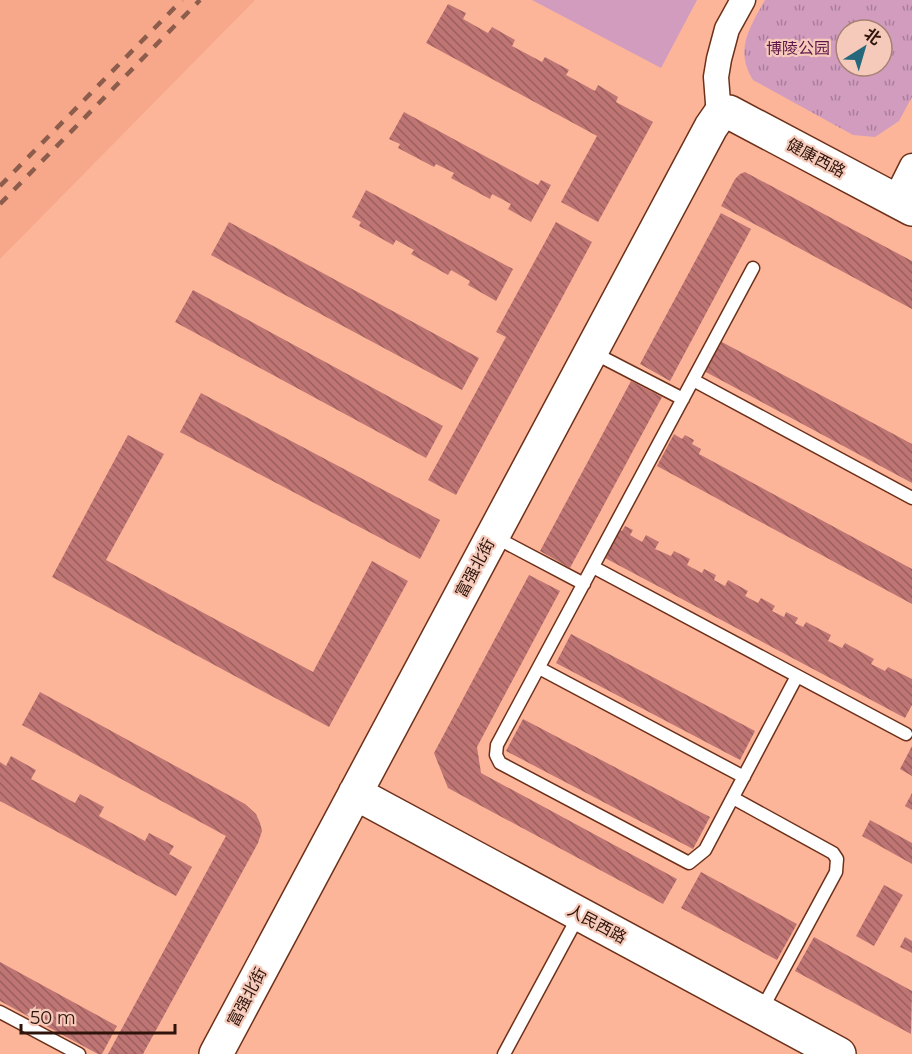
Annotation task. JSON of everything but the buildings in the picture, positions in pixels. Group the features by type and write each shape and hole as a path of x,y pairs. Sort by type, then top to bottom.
{"street":[{"path":"719,115 716,77 727,29 743,0"},
{"name":"健康西路","path":"719,115 729,112 903,204"},
{"name":"富强北街","path":"216,1054 719,115"},
{"path":"903,204 912,166"},
{"name":"人民西路","path":"355,793 839,1054"}],"lane":[{"path":"753,268 497,745 496,755 500,763 689,863 705,850 797,676"},
{"path":"591,351 683,399"},
{"path":"693,380 912,498"},
{"path":"493,535 584,584"},
{"path":"593,567 906,734"},
{"path":"539,668 744,777"},
{"path":"733,798 833,853 837,859 836,872 760,1011"},
{"path":"504,1054 580,914"},
{"path":"0,1012 79,1054"}],"shaded area":[{"path":"0,0 255,0 0,259"}],"green space":[{"path":"532,0 697,0 661,68"},
{"name":"博陵公园","path":"765,0 912,0 912,97 899,121 875,137 853,135 753,80 747,69 744,49 750,29"}],"railway":[{"path":"0,186 182,0"},
{"path":"0,204 200,0"}]}
